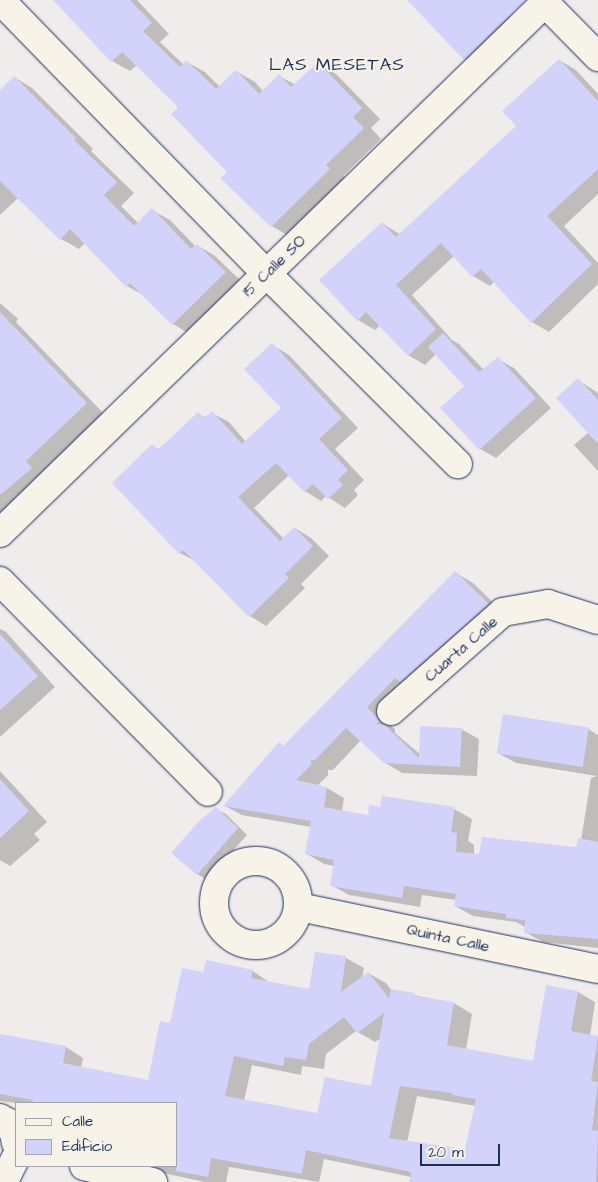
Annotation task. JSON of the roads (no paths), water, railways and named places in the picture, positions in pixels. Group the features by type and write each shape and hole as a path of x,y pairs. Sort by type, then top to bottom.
{"street":[{"path":"545,1 598,57"},
{"name":"15 Calle SO","path":"0,533 545,1"},
{"path":"4,4 266,273 458,464"},
{"path":"0,581 208,792"},
{"name":"Cuarta Calle","path":"391,711 503,612 548,604 598,620"},
{"name":"Quinta Calle","path":"299,907 598,969"},
{"path":"0,1118 7,1122 15,1138"},
{"path":"0,1179 8,1173 15,1159"},
{"path":"88,1167 153,1182"}],"district":[{"name":"LAS MESETAS","path":"337,65"}]}
